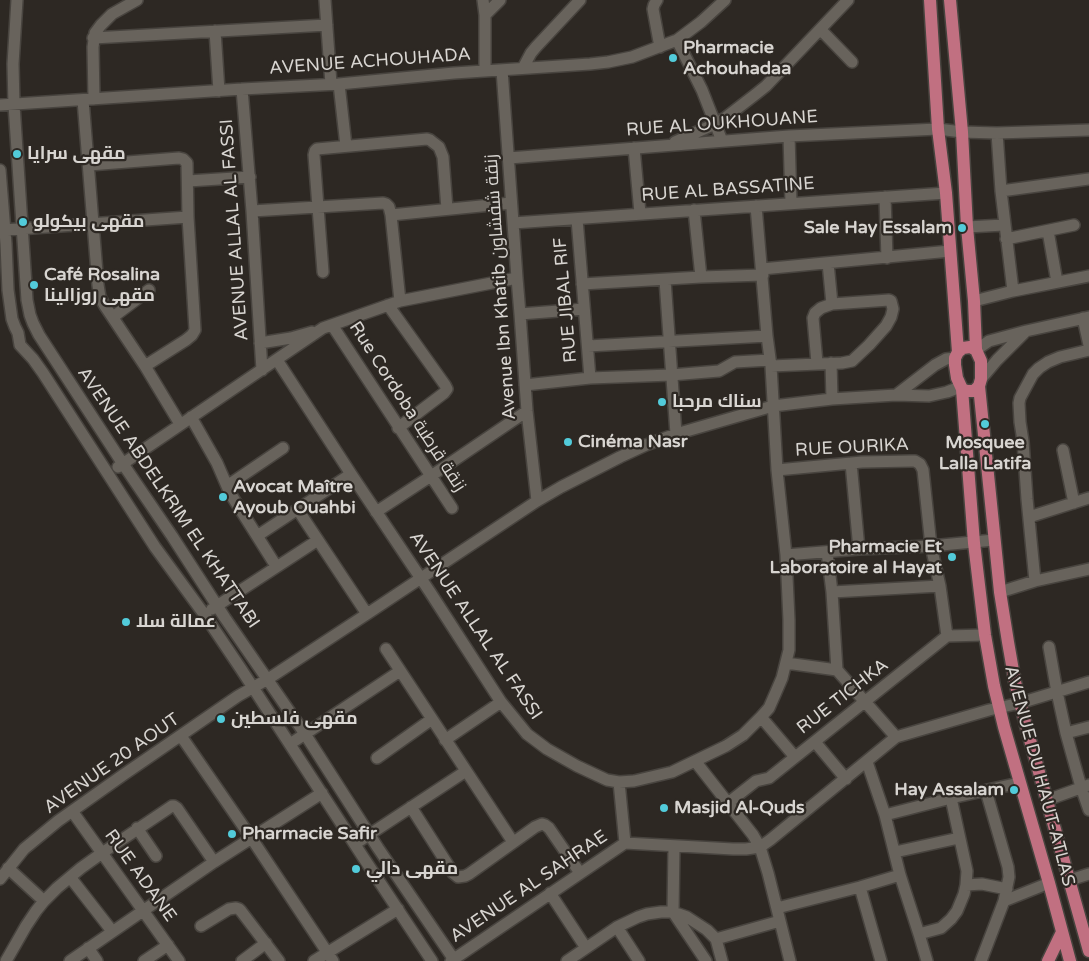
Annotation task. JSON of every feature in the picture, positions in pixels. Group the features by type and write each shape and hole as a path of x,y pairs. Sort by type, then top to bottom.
{"main road":[{"path":"930,0 938,129 946,193 957,355 956,372 961,388 967,391 974,390 980,382 981,361 976,350 962,132 950,0"},
{"path":"957,355 963,348 970,347 976,350"},
{"name":"AVENUE DU HAUT-ATLAS","path":"980,382 994,540 1009,650 1020,703 1089,951"},
{"name":"AVENUE DU HAUT-ATLAS","path":"961,388 974,542 985,635 999,708 1070,961"},
{"path":"1078,909 1089,920"},
{"path":"1048,961 1062,932"}],"street":[{"name":"AVENUE ABDELKRIM EL KHATTABI","path":"17,0 14,105 27,300 33,323 122,464 305,734 453,960"},
{"path":"137,0 106,19 96,30 93,38 89,100 89,165 99,294 180,424"},
{"path":"326,0 327,25 335,84 346,146"},
{"path":"483,0 485,15 485,71"},
{"path":"485,15 500,0"},
{"path":"523,68 536,47 580,0"},
{"path":"657,0 653,9 660,47"},
{"name":"AVENUE ACHOUHADA","path":"0,105 335,84 608,62 632,57 677,40 701,22 724,0"},
{"path":"669,145 725,118 766,86 848,0"},
{"path":"93,38 327,25"},
{"path":"821,30 852,62"},
{"path":"215,31 219,90"},
{"path":"677,40 702,90 722,141"},
{"name":"Avenue Ibn Khatib زنقة شفشاون","path":"502,70 527,411 538,501"},
{"name":"AVENUE ALLAL AL FASSI","path":"242,89 250,177 262,370"},
{"name":"RUE AL OUKHOUANE","path":"509,158 790,136 938,129 997,133 1089,130"},
{"path":"997,133 1004,225 1013,291"},
{"path":"790,136 792,203"},
{"path":"323,272 315,151 346,146 426,139 433,142 439,147 443,157 447,209"},
{"path":"634,148 640,213"},
{"path":"89,165 179,158 187,163 194,332 186,340 145,366"},
{"name":"AVENUE ABDELKRIM EL KHATTABI","path":"0,170 8,290 12,319 18,333 20,345 43,373 156,547 204,614 432,961"},
{"path":"188,181 250,177"},
{"path":"1001,192 1089,179"},
{"name":"RUE AL BASSATINE","path":"513,223 946,193"},
{"path":"885,197 887,258"},
{"path":"252,211 383,203 387,205 391,215 400,301"},
{"path":"391,215 511,203"},
{"name":"AVENUE ALLAL AL FASSI","path":"277,360 501,702 523,730 536,742 599,777 619,782 634,781 672,772 736,740 762,717 773,701 782,678 788,650 789,620 786,555 777,470 770,363 756,206"},
{"path":"694,210 701,277"},
{"path":"4,230 188,217"},
{"name":"RUE JIBAL RIF","path":"577,219 590,378"},
{"path":"967,227 1004,225"},
{"path":"1006,239 1074,225"},
{"path":"1048,231 1058,282"},
{"path":"582,284 665,280 762,272 950,251"},
{"path":"828,264 832,304"},
{"path":"974,301 1089,276"},
{"path":"260,343 291,338 400,301 516,278"},
{"path":"665,280 676,434"},
{"path":"113,317 149,290"},
{"path":"525,385 590,378 719,371 735,362 770,363 816,363 831,363 847,363 856,357 886,326 893,309 889,300 832,304 820,308 814,315 813,326 816,363"},
{"path":"388,305 447,389 398,428"},
{"path":"520,314 584,309"},
{"path":"976,350 989,341 1086,318 1089,345"},
{"path":"108,473 327,327"},
{"name":"Rue Cordoba زنقة قرطبة","path":"327,327 452,508"},
{"path":"980,382 997,360 1026,331"},
{"path":"588,346 767,336"},
{"path":"1035,581 1026,500 1020,398 1033,374 1039,368 1060,357 1089,350"},
{"path":"896,395 935,365 957,355"},
{"path":"831,363 832,399"},
{"name":"AVENUE 20 AOUT","path":"0,879 24,849 72,811 238,696 268,679 538,501 620,456 646,444 676,434 772,406 832,399 896,395 929,396 961,388"},
{"path":"376,512 527,411"},
{"path":"191,417 236,502 276,566"},
{"path":"227,486 283,448"},
{"path":"1063,450 1074,503"},
{"name":"RUE OURIKA","path":"777,470 851,463 915,461 924,470 931,546"},
{"path":"851,463 859,549"},
{"path":"258,536 351,474"},
{"path":"1029,517 1089,498"},
{"path":"298,510 367,614"},
{"path":"204,614 318,540"},
{"path":"786,555 994,540"},
{"path":"931,546 940,586 947,636 985,635"},
{"path":"827,552 832,592 837,670 896,738"},
{"path":"1000,592 1035,581 1089,569"},
{"path":"832,592 940,586"},
{"name":"RUE TICHKA","path":"728,803 756,781 769,778 947,636"},
{"path":"1049,647 1066,733 1085,786 1089,810"},
{"path":"386,649 513,842"},
{"path":"786,662 837,670"},
{"path":"290,744 400,671"},
{"path":"760,847 896,738 1089,682"},
{"path":"446,740 501,702"},
{"path":"762,717 795,757"},
{"path":"377,758 432,719"},
{"path":"1066,733 1089,727"},
{"path":"181,736 331,957"},
{"path":"815,742 846,779"},
{"path":"695,761 753,835 760,847 790,961"},
{"path":"867,762 885,815 900,875 926,961"},
{"path":"355,844 466,771"},
{"path":"619,782 625,843"},
{"path":"885,815 1020,783"},
{"path":"1047,800 1085,786"},
{"path":"981,961 1010,878 986,790"},
{"path":"70,961 214,862 322,793"},
{"path":"919,934 940,928 951,919 957,911 966,884 967,871 951,798"},
{"path":"6,961 26,926 44,901 70,877 102,853 172,806 174,806 214,862"},
{"path":"411,807 453,873 460,877 469,874 513,842 542,824 545,825 580,873"},
{"name":"RUE ADANE","path":"72,811 179,961"},
{"path":"137,828 156,856"},
{"path":"895,852 959,838"},
{"name":"AVENUE AL SAHRAE","path":"453,960 625,843 733,849 760,847"},
{"path":"674,846 673,912 706,961"},
{"path":"8,868 44,901"},
{"path":"1070,880 1089,874"},
{"path":"777,908 900,875"},
{"path":"70,877 112,931"},
{"path":"966,884 982,884 1005,895 1049,883"},
{"path":"860,887 881,961"},
{"path":"550,894 586,948"},
{"name":"RUE ADANE","path":"201,926 229,909 236,908 242,911 279,961"},
{"path":"314,961 331,957 398,909"},
{"path":"567,961 617,927 638,917 647,914 673,912 694,921 707,930 716,939 722,961"},
{"path":"716,939 780,921"},
{"path":"617,927 639,961"},
{"path":"242,961 266,944"},
{"path":"144,961 168,945"},
{"path":"88,948 97,961"}],"place":[{"name":"Pharmacie Achouhadaa","path":"673,58"},
{"name":"مقهى سرايا","path":"17,154"},
{"name":"مقهى بيكولو","path":"23,222"},
{"name":"Sale Hay Essalam","path":"962,228"},
{"name":"Café Rosalina مقهى روزالينا","path":"34,285"},
{"name":"سناك مرحبا","path":"662,402"},
{"name":"Mosquee Lalla Latifa","path":"985,424"},
{"name":"Cinéma Nasr","path":"568,442"},
{"name":"Avocat Maître Ayoub Ouahbi","path":"223,497"},
{"name":"Pharmacie Et Laboratoire al Hayat","path":"952,557"},
{"name":"عمالة سلا","path":"126,622"},
{"name":"مقهى فلسطين","path":"221,719"},
{"name":"Hay Assalam","path":"1014,790"},
{"name":"Masjid Al-Quds","path":"664,808"},
{"name":"Pharmacie Safir","path":"232,834"},
{"name":"مقهى دالي","path":"356,869"}]}
